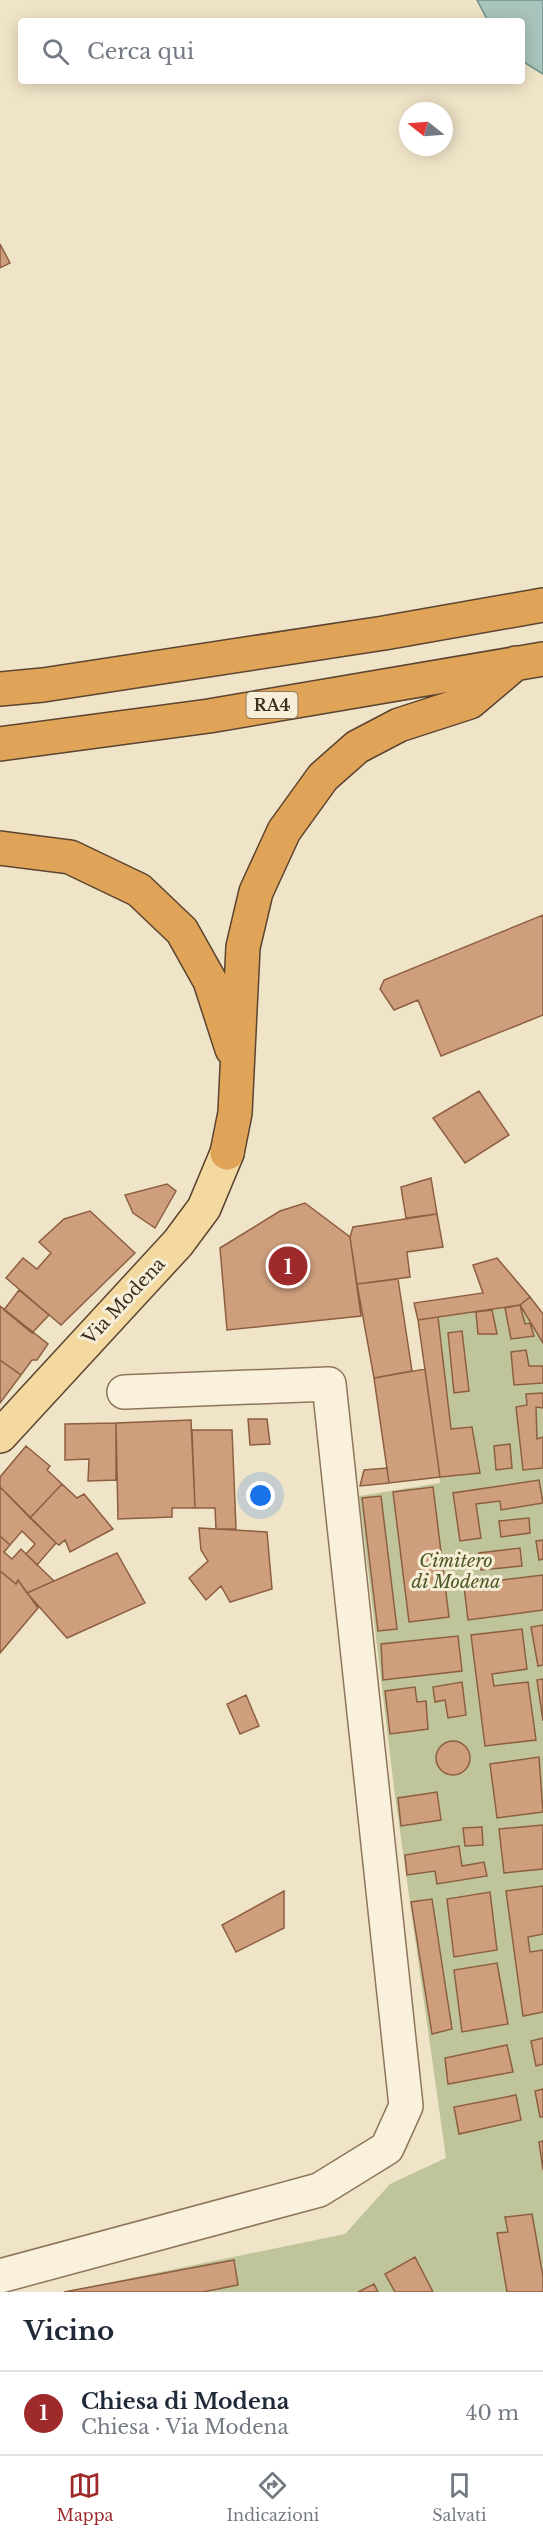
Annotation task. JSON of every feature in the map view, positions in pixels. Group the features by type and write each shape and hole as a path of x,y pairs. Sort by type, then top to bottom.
{"highway":[{"path":"0,689 43,685 384,633 543,605"},
{"path":"227,1153 235,1113 243,947 256,892 284,831 323,777 357,747 399,724 470,702 530,661"},
{"name":"RA4","path":"0,744 209,716 530,661"},
{"path":"0,665 43,685"},
{"path":"0,848 70,857 139,891 147,898 182,931 210,981 238,1068"}],"main road":[{"name":"Via Modena","path":"0,1436 178,1243 204,1208 227,1153"}],"street":[{"path":"0,2276 319,2190 387,2148 406,2106 329,1384 124,1392"}],"green space":[{"name":"Cimitero di Modena","path":"535,1302 543,1313 543,2292 63,2292 345,2234 390,2184 446,2158 395,1796 359,1496 440,1483 418,1320"}],"water":[{"path":"477,0 543,0 543,74 525,63 525,18 486,18"}],"building":[{"path":"0,244 10,263 0,268"},
{"path":"543,915 543,1015 441,1056 418,1000 394,1010 380,989 384,980"},
{"path":"479,1091 509,1135 465,1163 433,1118"},
{"path":"431,1178 437,1214 406,1218 401,1187"},
{"path":"167,1184 176,1191 155,1228 133,1213 125,1195"},
{"path":"305,1203 350,1237 361,1316 227,1330 220,1248 280,1211"},
{"path":"90,1211 135,1253 61,1325 6,1278 23,1258 37,1269 51,1253 39,1242 64,1219"},
{"path":"437,1214 443,1247 407,1252 410,1277 357,1284 350,1237 353,1227"},
{"path":"497,1258 530,1297 520,1305 418,1320 414,1303 483,1293 473,1265"},
{"path":"398,1279 412,1371 374,1378 357,1284"},
{"path":"19,1290 49,1315 32,1333 4,1310"},
{"path":"530,1297 543,1314 543,1343 520,1305"},
{"path":"520,1305 525,1324 530,1323 534,1336 511,1339 505,1308"},
{"path":"0,1306 48,1344 37,1360 32,1360 21,1375 0,1360"},
{"path":"492,1310 497,1334 478,1334 476,1312"},
{"path":"438,1317 451,1429 472,1427 480,1473 440,1477 418,1320"},
{"path":"462,1331 469,1391 454,1393 448,1333"},
{"path":"526,1350 529,1366 543,1366 543,1383 514,1385 511,1352"},
{"path":"0,1360 21,1375 0,1403"},
{"path":"425,1369 440,1477 389,1483 374,1378"},
{"path":"543,1393 543,1408 536,1407 537,1439 543,1437 543,1468 523,1470 516,1407 527,1405 526,1394"},
{"path":"248,1419 267,1419 270,1444 250,1445"},
{"path":"191,1420 195,1508 172,1508 172,1517 118,1519 116,1423"},
{"path":"116,1423 116,1480 88,1481 89,1459 65,1460 65,1424"},
{"path":"192,1430 232,1430 236,1529 216,1529 215,1508 195,1508"},
{"path":"510,1444 512,1468 496,1470 494,1446"},
{"path":"26,1446 50,1466 47,1470 62,1484 30,1518 0,1487 0,1477"},
{"path":"387,1468 389,1483 360,1486 364,1470"},
{"path":"539,1480 543,1503 501,1510 500,1501 476,1504 481,1538 460,1541 453,1493"},
{"path":"62,1484 77,1498 84,1494 113,1529 70,1552 65,1540 59,1545 30,1518"},
{"path":"0,1487 56,1543 37,1565 26,1554 35,1544 22,1531 10,1545 0,1536"},
{"path":"433,1487 449,1617 409,1622 393,1492"},
{"path":"381,1496 397,1629 378,1631 362,1498"},
{"path":"529,1518 530,1533 501,1537 499,1521"},
{"path":"199,1528 267,1532 272,1589 230,1602 221,1586 206,1600 189,1578 208,1561 201,1550"},
{"path":"0,1536 10,1545 4,1552 12,1559 21,1549 54,1581 27,1593 18,1580 16,1584 0,1571"},
{"path":"543,1540 543,1559 539,1560 536,1541"},
{"path":"520,1548 522,1566 481,1570 479,1553"},
{"path":"117,1553 145,1603 67,1638 27,1593"},
{"path":"0,1571 16,1584 18,1580 38,1608 0,1653"},
{"path":"543,1575 543,1610 468,1620 463,1578 484,1576 485,1582"},
{"path":"543,1625 543,1665 538,1666 531,1627"},
{"path":"522,1629 527,1669 492,1674 494,1686 528,1682 536,1740 485,1746 471,1635"},
{"path":"458,1636 462,1671 383,1680 381,1644"},
{"path":"543,1679 543,1721 537,1680"},
{"path":"462,1682 466,1715 448,1718 445,1700 435,1702 433,1687"},
{"path":"415,1687 417,1702 426,1701 428,1729 390,1734 385,1691"},
{"path":"246,1695 259,1726 240,1734 227,1704"},
{"path":"453,1741 465,1746 470,1758 465,1770 453,1775 441,1770 436,1758 441,1746"},
{"path":"539,1757 543,1812 497,1818 490,1764"},
{"path":"437,1792 441,1820 401,1826 398,1798"},
{"path":"543,1825 543,1869 504,1873 499,1829"},
{"path":"482,1827 483,1845 465,1846 463,1828"},
{"path":"459,1846 462,1866 484,1862 487,1876 437,1884 435,1871 407,1875 405,1855"},
{"path":"543,1886 543,1934 528,1937 530,1952 543,1950 543,2012 523,2016 506,1891"},
{"path":"284,1891 284,1928 236,1952 222,1925"},
{"path":"490,1892 497,1950 454,1957 447,1899"},
{"path":"432,1899 452,2029 432,2034 411,1902"},
{"path":"497,1963 508,2024 462,2032 454,1970"},
{"path":"543,2038 543,2064 536,2066 531,2041"},
{"path":"507,2045 513,2072 448,2084 445,2058"},
{"path":"543,2089 543,2117 540,2117 535,2091"},
{"path":"516,2095 521,2120 459,2134 454,2107"},
{"path":"543,2141 543,2170 539,2142"},
{"path":"532,2214 543,2276 543,2292 507,2292 497,2233 508,2232 505,2217"},
{"path":"415,2257 433,2292 395,2292 385,2274"},
{"path":"234,2260 238,2285 203,2292 64,2292"},
{"path":"374,2284 378,2292 358,2292"}],"place":[{"name":"Chiesa di Modena","path":"288,1266"}]}
